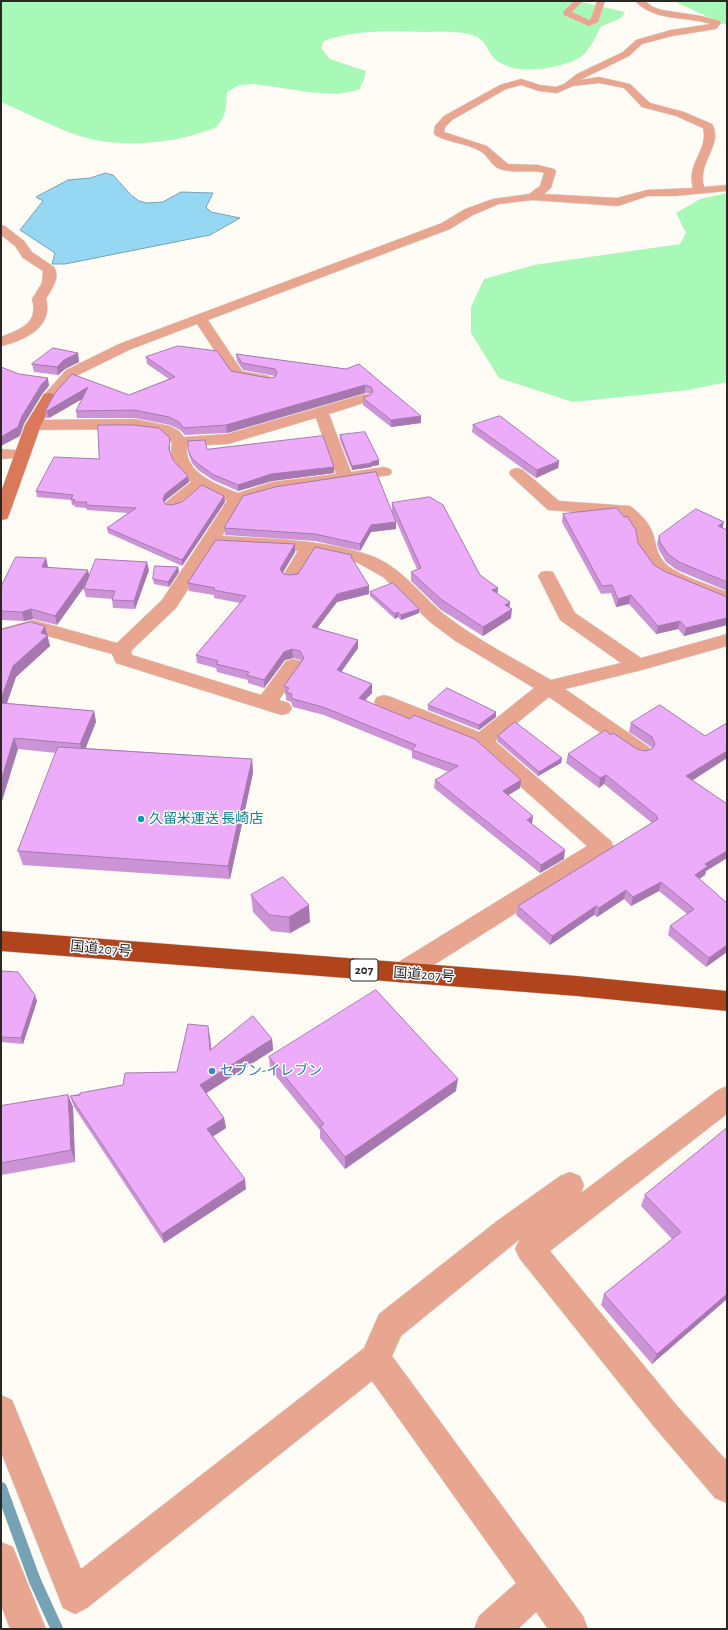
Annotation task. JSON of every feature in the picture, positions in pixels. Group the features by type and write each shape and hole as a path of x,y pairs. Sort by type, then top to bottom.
{"highway":[{"name":"国道207号","path":"1,941 577,986 727,1001"}],"street":[{"path":"579,1 567,13 589,23 595,20 601,1"},
{"path":"532,197 545,188 550,171 541,167 514,169 502,166 485,149 448,138 439,133 440,126 448,118 503,87 521,82 538,88 557,90 566,86 580,76 626,54 638,42 671,33 713,27 717,23 706,19 659,12 649,9 639,1"},
{"path":"566,86 599,80 626,86 646,105 680,114 708,126 710,137 698,165 696,180 699,190"},
{"path":"1,515 33,425 49,397 61,382 71,373 93,361 200,318 446,226 469,212 497,201 532,197 618,202 647,193 675,193 727,188"},
{"path":"1,229 20,244 27,255 50,270 49,283 39,299 41,311 38,318 29,329 1,342"},
{"path":"200,318 236,374 269,380"},
{"path":"46,380 61,382"},
{"path":"180,442 228,439 365,398"},
{"path":"321,412 345,477"},
{"path":"33,425 135,424 165,429 173,434 180,442 179,455 184,466 201,482 237,499"},
{"path":"1,454 23,454"},
{"path":"121,650 168,604 237,499 272,487 384,472"},
{"path":"517,473 554,506 624,510 632,516 643,530 647,550 659,568 671,575 727,599"},
{"path":"173,505 201,482"},
{"path":"211,540 310,547 364,560 389,573 437,618 461,636 548,687 642,752"},
{"path":"291,577 310,547"},
{"path":"547,576 567,616 638,665"},
{"path":"1,635 33,626 121,650"},
{"path":"482,741 548,687 638,665 727,640"},
{"path":"121,650 123,659 274,706 293,665"},
{"path":"384,702 482,741 603,847 401,973"},
{"path":"727,1098 530,1249 668,1418 727,1486"},
{"path":"1,1411 75,1596 375,1359 390,1326 507,1231 570,1185"},
{"path":"375,1359 570,1629"},
{"path":"1,1559 28,1629"},
{"path":"492,1629 538,1586"}],"green space":[{"path":"1,1 578,1 625,12 621,18 600,27 588,49 577,59 569,63 539,69 511,68 495,59 481,40 464,33 387,31 348,34 336,37 324,41 321,48 330,59 366,71 359,90 337,94 308,92 255,84 239,85 227,92 223,118 214,128 173,140 121,143 88,138 74,134 55,127 1,102"},
{"path":"674,1 727,1 727,25 716,21"},
{"path":"727,193 727,382 688,390 573,402 499,378 471,333 471,307 484,279 534,265 680,244 686,233 676,213 700,199"}],"water":[{"path":"106,173 113,175 131,195 139,201 147,203 163,202 181,192 213,193 206,207 211,212 240,218 210,235 65,264 52,264 55,253 20,230 43,201 36,197 68,180 90,178"}],"building":[{"path":"178,346 217,351 231,371 268,378 275,377 277,372 275,369 242,363 236,354 346,369 359,364 421,416 391,420 363,398 373,392 371,387 365,385 226,425 184,428 179,422 169,417 134,410 76,411 88,387 45,411 55,393 72,374 129,395 175,377 146,357"},
{"path":"53,348 78,353 64,360 57,367 32,364"},
{"path":"1,367 19,374 48,378 41,385 22,416 18,427 1,437"},
{"path":"500,416 559,461 537,470 473,425"},
{"path":"98,425 134,425 159,428 170,438 169,449 173,460 188,476 165,494 163,499 165,504 172,505 182,502 202,485 224,496 182,560 107,528 136,508 86,505 87,502 73,502 75,500 71,499 73,495 36,491 54,457 99,459"},
{"path":"365,432 379,460 371,462 372,463 352,466 340,435"},
{"path":"323,436 334,467 271,474 238,485 212,474 191,457 188,449 188,441 205,440 207,449"},
{"path":"376,472 396,522 371,525 360,544 315,534 224,528 243,496 275,487"},
{"path":"430,497 443,505 480,575 498,588 492,590 510,602 505,605 512,609 483,627 442,600 411,572 421,568 392,503"},
{"path":"617,508 624,517 627,516 636,530 638,543 654,565 666,572 727,597 727,618 686,628 680,621 658,626 631,595 618,599 612,585 602,586 563,514"},
{"path":"696,509 724,522 718,526 727,530 727,582 679,562 668,554 660,542 659,536"},
{"path":"216,540 295,544 280,569 283,574 290,575 298,574 315,547 352,555 351,557 369,586 337,594 312,627 358,640 337,670 372,684 359,698 410,719 414,715 475,739 521,780 503,791 533,816 527,820 565,850 541,865 435,780 458,766 412,750 416,745 323,707 293,699 291,696 292,694 286,692 289,688 284,686 304,658 300,651 292,649 284,652 264,680 247,675 249,672 216,664 218,661 196,655 246,596 213,590 215,588 188,583"},
{"path":"16,557 46,558 42,567 88,570 55,616 31,609 22,612 1,611 1,587"},
{"path":"96,559 147,562 134,601 112,600 115,591 84,589"},
{"path":"155,566 178,567 168,582 153,579"},
{"path":"393,583 419,609 401,615 398,612 395,614 370,592"},
{"path":"30,622 45,626 41,633 48,635 13,666 1,699 1,630"},
{"path":"447,688 496,712 479,725 428,705"},
{"path":"1,703 94,711 80,744 14,738 1,781"},
{"path":"660,705 705,736 727,723 727,751 686,776 727,804 727,851 705,864 708,866 695,875 727,903 727,945 709,958 670,926 694,909 661,882 633,897 626,890 599,908 596,906 552,936 518,906 658,819 656,817 657,816 606,775 600,778 568,754 605,730 611,735 613,733 637,749 645,751 652,749 655,744 652,737 631,723"},
{"path":"515,722 562,758 539,772 498,736"},
{"name":"久留米運送 長崎店","path":"58,747 252,759 228,866 18,851"},
{"path":"283,877 309,905 289,917 269,915 251,895"},
{"path":"1,971 18,972 35,995 21,1038 1,1037"},
{"path":"376,990 458,1079 345,1157 320,1126 324,1124 269,1057"},
{"path":"253,1016 272,1039 200,1085 224,1118 207,1129 245,1179 162,1234 70,1096 123,1085 125,1073 177,1072 188,1024 208,1026 210,1050"},
{"path":"68,1095 71,1150 1,1163 1,1106"},
{"path":"727,1128 727,1294 657,1354 604,1294 681,1232 645,1195"}],"waterway":[{"path":"1,1488 35,1581 57,1629"}],"place":[{"name":"久留米運送 長崎店","path":"141,819"},
{"name":"セブン-イレブン","path":"212,1071"}]}
